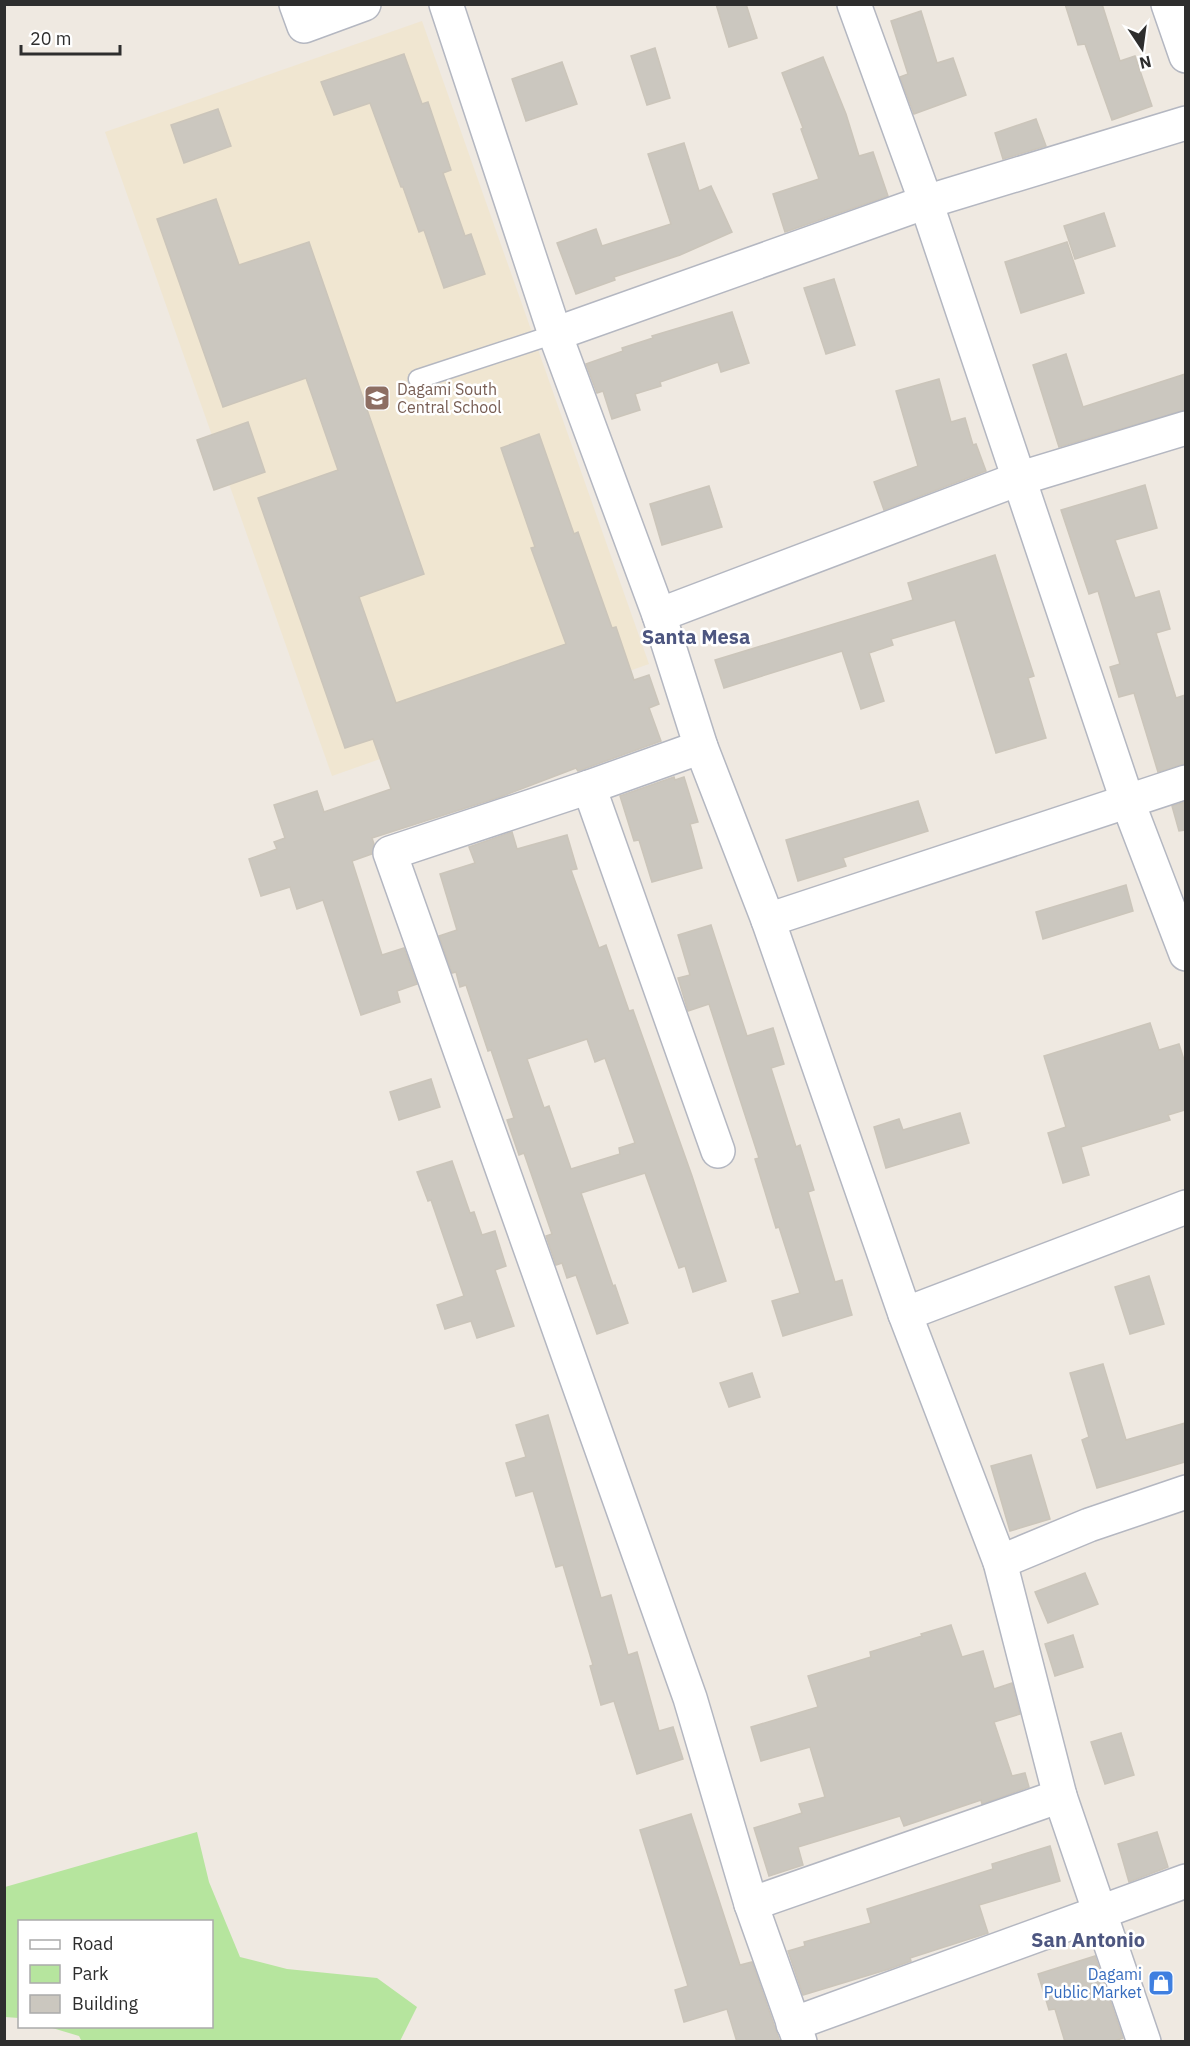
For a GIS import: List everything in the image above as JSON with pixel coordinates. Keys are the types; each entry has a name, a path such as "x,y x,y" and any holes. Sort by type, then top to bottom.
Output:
{"street":[{"path":"296,4 304,26 364,4"},
{"path":"446,4 555,334 659,615 701,747 768,920 904,1314 1000,1562 1060,1796 1144,2042"},
{"path":"854,4 926,202 1127,800 1185,954"},
{"path":"1168,4 1185,56"},
{"path":"555,334 926,202 1185,123"},
{"path":"659,615 1018,479 1185,428"},
{"path":"701,747 390,853 690,1698 751,1904 796,2033 1100,1912 1185,1881"},
{"path":"768,920 1185,782"},
{"path":"589,787 718,1151"},
{"path":"904,1314 1185,1207"},
{"path":"1000,1562 1089,1525 1185,1492"},
{"path":"751,1904 1060,1796"}],"lane":[{"path":"418,379 555,334"}],"shaded area":[{"name":"Dagami South Central School","path":"422,21 649,664 332,776 105,132"}],"green space":[{"path":"197,1832 209,1882 240,1957 287,1969 377,1978 417,2007 400,2041 82,2042 79,2036 52,2028 213,2028 213,1920 18,1920 18,2018 5,2017 5,1887"}],"building":[{"path":"716,4 746,4 757,38 729,47"},
{"path":"1065,4 1102,4 1120,61 1135,56 1152,106 1112,120 1085,44 1078,45"},
{"path":"921,11 937,63 953,58 966,95 914,114 900,77 908,74 891,21"},
{"path":"655,48 670,98 647,105 631,56"},
{"path":"404,54 422,104 428,102 451,170 443,173 465,236 471,234 485,274 444,288 424,230 419,232 370,103 334,115 321,82"},
{"path":"823,57 846,114 859,156 873,152 888,196 785,232 773,194 819,179 782,73"},
{"path":"562,62 577,104 526,121 512,79"},
{"path":"218,109 231,146 184,163 171,125"},
{"path":"1036,119 1046,146 1003,159 995,133"},
{"path":"684,143 699,191 711,186 732,232 680,255 614,277 615,280 576,294 557,243 596,229 602,246 671,224 648,154"},
{"path":"216,199 239,265 309,242 424,574 359,597 396,703 566,644 531,548 535,547 501,448 539,434 574,534 578,532 612,628 616,627 634,680 649,675 659,704 649,708 661,741 578,771 576,768 500,797 372,838 374,844 372,854 352,861 382,955 404,948 417,984 397,991 400,1002 361,1015 323,900 297,909 290,887 261,896 249,859 277,849 274,842 285,838 274,805 317,791 324,812 391,789 373,739 345,748 258,498 338,470 306,378 223,407 157,219"},
{"path":"1104,213 1115,246 1075,259 1064,226"},
{"path":"1067,242 1084,293 1021,313 1005,262"},
{"path":"834,279 855,345 826,354 804,288"},
{"path":"732,312 749,363 721,372 718,362 660,382 661,386 635,394 640,410 612,419 603,391 597,393 586,364 623,351 622,348 653,338 652,336"},
{"path":"1066,354 1083,407 1185,374 1185,410 1059,447 1033,365"},
{"path":"939,379 951,422 965,418 973,445 976,444 986,471 884,510 874,482 918,466 896,391"},
{"path":"248,422 265,472 214,490 197,440"},
{"path":"1145,485 1157,528 1115,540 1135,598 1159,591 1170,629 1156,633 1176,698 1185,695 1185,764 1158,772 1134,693 1119,697 1110,667 1120,664 1098,591 1089,594 1061,510"},
{"path":"709,486 722,527 662,545 650,504"},
{"path":"995,555 1034,676 1028,678 1046,738 996,753 955,620 891,639 893,645 869,653 884,701 861,709 842,651 724,688 715,660 913,600 908,583"},
{"path":"674,777 675,780 684,777 698,822 690,824 702,868 652,882 639,840 634,841 620,796"},
{"path":"918,801 928,831 843,858 846,866 798,881 786,840"},
{"path":"1185,802 1185,830 1179,831 1172,806"},
{"path":"512,832 517,849 567,835 577,869 571,870 599,948 606,945 629,1011 633,1010 692,1176 726,1281 693,1292 685,1266 679,1268 645,1173 581,1193 628,1323 597,1334 576,1275 567,1278 562,1263 556,1265 546,1236 552,1234 524,1153 519,1155 507,1120 514,1118 491,1050 488,1051 466,985 460,987 456,972 452,973 439,936 457,930 440,874 475,863 469,847","holes":["587,1039 595,1062 605,1058 635,1143 619,1148 620,1154 571,1169 549,1106 544,1108 527,1059"]},
{"path":"1126,885 1133,911 1043,939 1036,912"},
{"path":"711,925 747,1036 773,1028 784,1064 771,1068 796,1147 800,1145 814,1190 808,1192 835,1282 842,1280 852,1315 783,1336 772,1301 800,1293 779,1227 776,1228 755,1159 759,1158 709,1004 688,1011 678,978 690,975 678,935"},
{"path":"1150,1023 1159,1050 1179,1044 1185,1063 1185,1110 1168,1115 1170,1120 1081,1147 1089,1175 1063,1183 1048,1133 1066,1127 1044,1056"},
{"path":"431,1079 440,1107 399,1120 390,1092"},
{"path":"960,1113 969,1143 886,1168 874,1127 899,1119 903,1130"},
{"path":"452,1161 470,1213 474,1212 482,1235 495,1231 506,1266 495,1270 514,1326 477,1338 471,1321 445,1329 437,1305 464,1296 431,1200 428,1201 417,1172"},
{"path":"1149,1276 1164,1324 1130,1334 1115,1287"},
{"path":"1103,1364 1126,1440 1185,1423 1185,1462 1097,1488 1082,1440 1089,1437 1070,1373"},
{"path":"752,1373 760,1397 729,1407 720,1383"},
{"path":"548,1415 601,1598 611,1595 628,1655 637,1652 659,1731 673,1727 683,1759 637,1774 614,1701 601,1705 590,1666 593,1665 563,1565 556,1567 533,1491 516,1496 506,1463 526,1457 516,1425"},
{"path":"1031,1455 1050,1519 1010,1531 991,1466"},
{"path":"1085,1573 1098,1604 1048,1623 1035,1592"},
{"path":"951,1625 962,1657 983,1651 994,1689 1012,1683 1020,1714 994,1722 1012,1776 1025,1773 1029,1787 982,1804 981,1800 904,1826 900,1816 798,1847 803,1865 769,1876 754,1828 802,1813 799,1804 825,1797 810,1747 761,1761 751,1727 818,1707 808,1676 871,1657 870,1652"},
{"path":"1073,1635 1083,1667 1055,1676 1045,1644"},
{"path":"1121,1733 1134,1775 1105,1784 1091,1742"},
{"path":"691,1814 740,1965 752,1962 780,2042 737,2042 727,2009 684,2022 675,1990 688,1986 640,1830"},
{"path":"1157,1832 1168,1867 1129,1882 1118,1844"},
{"path":"1050,1846 1060,1881 979,1905 988,1933 910,1958 911,1961 889,1969 803,1995 788,1951 805,1946 804,1942 871,1923 867,1909 993,1869 992,1864"},
{"path":"1095,1956 1123,2038 1112,2042 1065,2042 1055,2009 1049,2010 1038,1974"}],"place":[{"name":"Dagami South Central School","path":"377,398"},
{"name":"Dagami Public Market","path":"1161,1983"}],"district":[{"name":"Santa Mesa","path":"696,636"},
{"name":"San Antonio","path":"1088,1939"}]}
